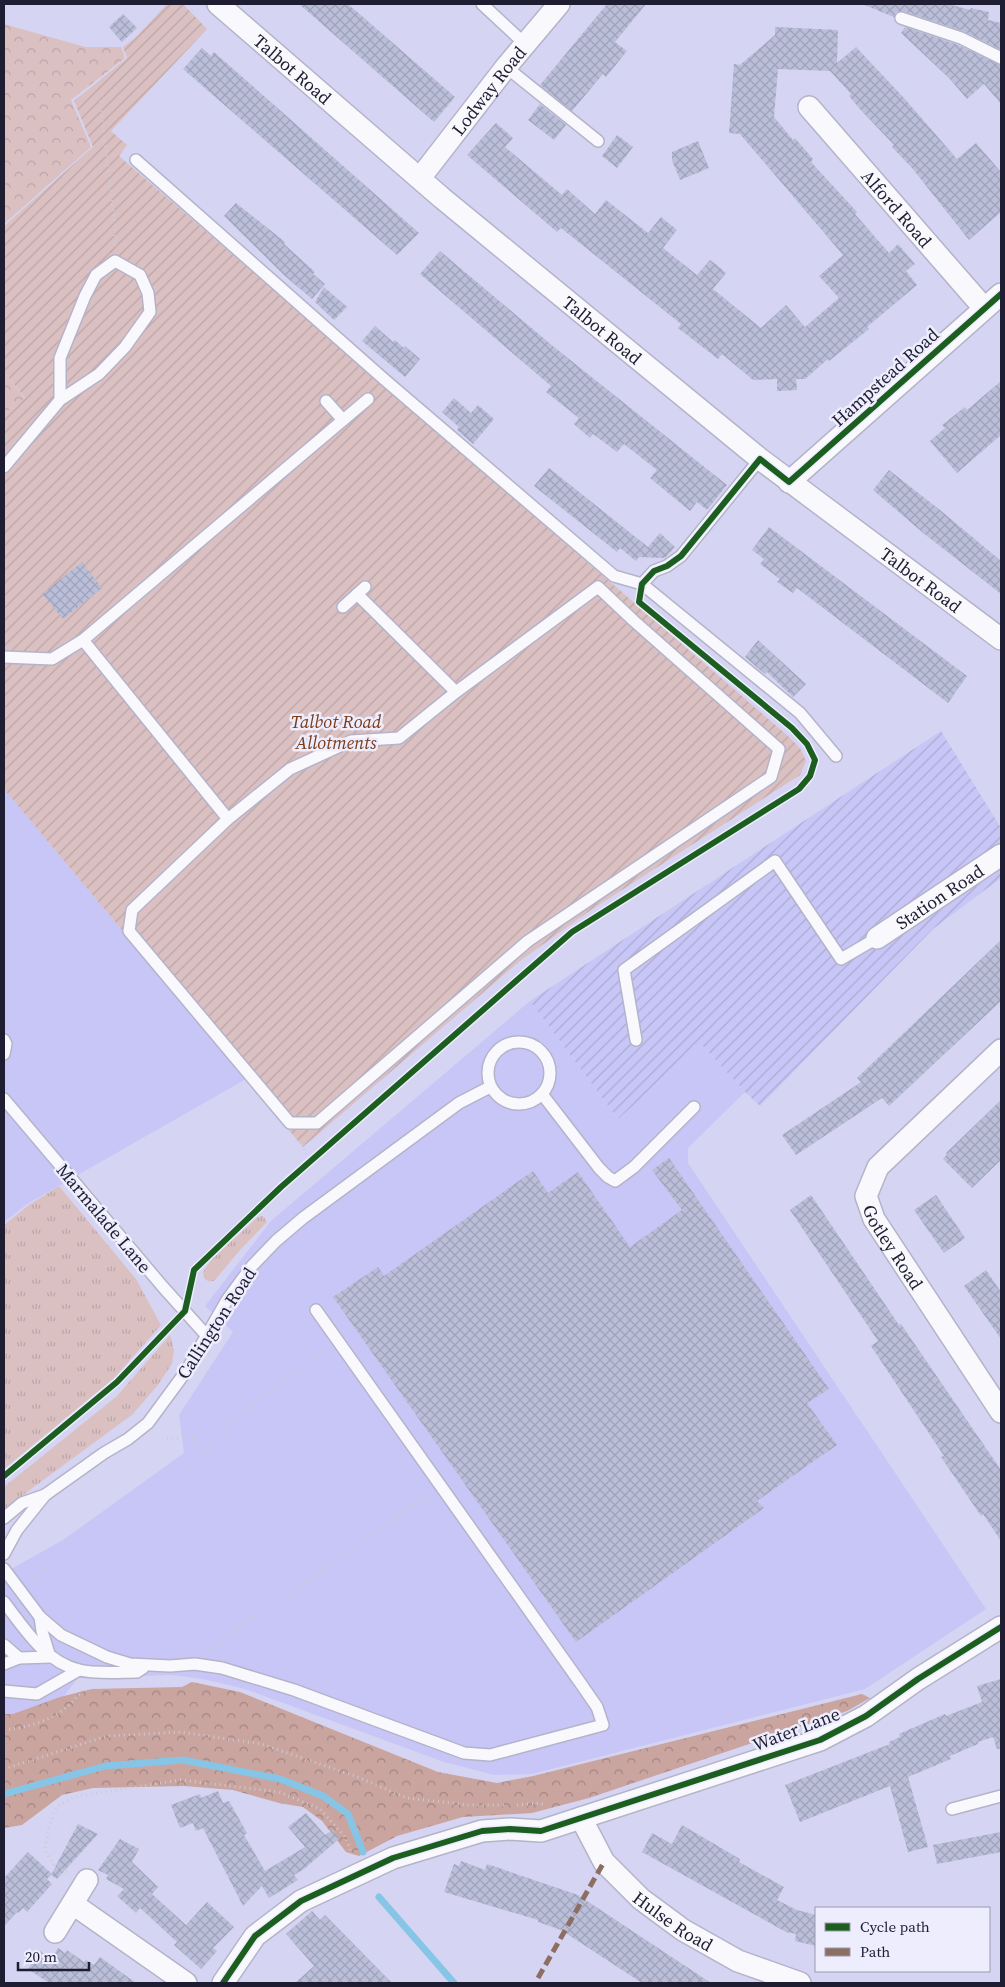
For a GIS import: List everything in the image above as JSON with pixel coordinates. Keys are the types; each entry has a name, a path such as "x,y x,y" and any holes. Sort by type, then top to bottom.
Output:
{"street":[{"name":"Talbot Road","path":"218,4 442,198 760,460 1001,639"},
{"name":"Lodway Road","path":"420,178 506,66 559,4"},
{"name":"Alford Road","path":"809,107 984,308"},
{"name":"Hampstead Road","path":"789,482 1001,294"},
{"name":"Station Road","path":"877,938 1001,855"},
{"name":"Gotley Road","path":"1001,1050 878,1167 866,1196 874,1219 1001,1412"},
{"name":"Water Lane","path":"223,1983 255,1936 301,1901 360,1873 393,1858 482,1831 510,1829 541,1832 820,1740 866,1716 918,1679 1001,1627"},
{"name":"Hulse Road","path":"581,1818 604,1862 641,1899 683,1930 738,1961 800,1983"},
{"path":"55,1932 86,1882"},
{"path":"72,1904 186,1983"}],"lane":[{"path":"482,4 529,39"},
{"path":"901,18 961,38 1001,58"},
{"path":"506,66 598,141"},
{"path":"136,160 385,380 614,576 642,584 800,713 836,756"},
{"path":"4,467 60,400 99,374 125,347 150,312 148,293 140,275 116,262 96,275 85,296 60,358 60,400"},
{"path":"4,657 52,659 83,640 368,399"},
{"path":"326,401 343,420"},
{"path":"642,584 654,571 668,566 681,556 760,460"},
{"path":"603,592 614,576"},
{"path":"598,587 779,749 771,777 528,941 317,1123 290,1123 130,931 132,910 228,819 290,769 351,741 399,738 456,692 598,587"},
{"path":"343,607 361,590 456,692"},
{"path":"83,640 228,819"},
{"path":"636,1040 624,970 775,861 841,958 877,938"},
{"path":"4,1040 6,1044 4,1054"},
{"path":"525,1042 540,1049 549,1063 548,1086 542,1094 528,1103 505,1102 490,1087 487,1069 490,1059 506,1043 525,1042"},
{"name":"Callington Road","path":"45,1495 104,1453 128,1439 148,1423 187,1370 227,1300 247,1273 276,1241 303,1218 460,1103 490,1087"},
{"path":"542,1094 599,1168 615,1181 634,1167 694,1107"},
{"name":"Marmalade Lane","path":"4,1099 163,1287 207,1336"},
{"path":"4,1569 40,1617 61,1635 107,1657 130,1664 186,1666 195,1664 222,1668 257,1678 464,1753 490,1755 603,1725 597,1707 316,1310"},
{"path":"4,1518 22,1503 45,1495"},
{"path":"4,1554 17,1530 45,1495"},
{"path":"4,1602 25,1630 50,1657 81,1676"},
{"path":"40,1617 42,1632 50,1657"},
{"path":"4,1645 18,1658"},
{"path":"4,1653 18,1658"},
{"path":"4,1661 18,1658 50,1657"},
{"path":"4,1691 37,1694 81,1676 137,1672 149,1665"},
{"path":"952,1809 1001,1796"}],"path":[{"path":"116,262 114,217 100,102 147,60 191,12"},
{"path":"303,1147 310,1162"},
{"path":"302,1168 317,1155"},
{"path":"167,1438 194,1438 203,1452 227,1433 234,1418 339,1340"},
{"path":"186,1666 440,1486"},
{"path":"27,1581 47,1568"},
{"path":"4,1730 30,1727 62,1712 82,1690 81,1676"},
{"path":"4,1769 107,1736 181,1732 261,1744 355,1776 407,1798 468,1804 540,1803 581,1818"},
{"path":"86,1882 76,1875 56,1868 45,1850 48,1829 56,1808 72,1797 180,1780 279,1792 320,1810 346,1838 360,1873"}],"shaded area":[{"path":"941,731 1001,828 1001,878 933,929 760,1106 702,1045 618,1119 530,1001"},
{"path":"4,789 246,1079 27,1204 4,1222"},
{"path":"530,1001 618,1119 702,1045 745,1092 688,1148 688,1163 986,1609 865,1689 532,1774 494,1775 444,1762 245,1689 203,1679 172,1675 78,1678 60,1701 4,1719 4,1573 63,1540 184,1453 179,1415 233,1332 205,1306 271,1221"}],"green space":[{"name":"Talbot Road Allotments","path":"167,4 183,4 207,29 111,131 127,145 119,156 789,737 800,748 806,761 800,775 591,910 520,961 303,1147 4,789 4,414 25,398 4,372 4,226 93,147 74,101 127,58 123,47 136,37"},
{"path":"4,24 85,47 121,47 125,58 71,100 91,147 4,224"},
{"path":"4,372 25,399 4,414"},
{"path":"59,1186 136,1279 161,1325 114,1378 4,1469 4,1225 29,1205"},
{"path":"263,1216 267,1222 214,1281 208,1281 204,1278 203,1272 211,1260 258,1217"},
{"path":"170,1335 174,1350 172,1364 157,1386 133,1414 4,1509 4,1487 117,1396"},
{"path":"192,1682 240,1692 438,1772 497,1783 533,1776 862,1694 870,1698 847,1711 589,1798 532,1813 463,1817 397,1836 359,1856 346,1852 322,1821 303,1807 279,1803 233,1790 184,1786 93,1788 62,1795 22,1825 4,1828 4,1714 13,1714 60,1697 92,1689 182,1687"}],"building":[{"path":"299,4 348,4 455,97 434,122"},
{"path":"607,4 646,4 615,42 627,51 606,77 603,74 572,111 540,85"},
{"path":"862,4 949,4 970,10 971,8 989,12 988,20 1001,23 1001,50 963,31 903,11 896,12 894,17"},
{"path":"123,14 137,28 122,42 109,27"},
{"path":"775,27 838,30 837,63 856,47 957,159 976,143 1001,172 1001,212 969,240 912,168 892,147 894,145 859,108 849,96 851,94 830,71 778,69 774,117 793,140 795,138 813,159 811,162 857,212 855,214 889,253 898,244 915,264 906,271 917,285 867,327 869,329 829,361 828,359 805,379 796,379 797,390 777,391 777,379 753,380 722,354 718,359 678,328 681,324 561,228 557,232 467,155 496,123 513,138 505,147 562,195 567,189 595,214 606,200 648,233 661,217 677,230 663,248 697,275 710,260 718,266 726,273 713,289 761,328 786,305 805,327 839,298 819,276 843,255 740,134 729,133 734,64 740,65 775,35"},
{"path":"905,27 958,45 1001,65 1001,104 984,84 967,99 949,78 901,33"},
{"path":"202,48 211,56 214,52 419,233 397,255 183,69"},
{"path":"540,104 566,125 554,140 528,120"},
{"path":"617,135 633,147 617,168 602,156"},
{"path":"698,141 709,168 680,180 672,160 672,152"},
{"path":"236,203 285,242 284,244 315,272 313,274 325,284 312,299 285,276 224,216"},
{"path":"440,251 554,347 727,485 707,510 697,502 690,511 650,478 657,470 624,444 617,452 593,434 590,438 574,424 579,418 546,392 551,386 420,274"},
{"path":"324,287 347,307 334,320 315,302"},
{"path":"375,326 393,342 395,340 404,348 405,346 420,359 405,377 362,341"},
{"path":"1001,381 1001,435 957,473 930,441 945,428 942,425 965,407 967,410"},
{"path":"454,398 471,413 478,405 494,419 473,444 457,430 459,427 442,412"},
{"path":"549,468 648,547 660,533 675,547 665,558 639,557 636,561 620,548 617,552 534,486"},
{"path":"889,470 1001,561 1001,594 922,532 873,490"},
{"path":"769,527 967,676 948,703 797,588 793,593 777,582 780,579 760,564 764,559 752,550"},
{"path":"82,562 102,588 63,619 42,594"},
{"path":"758,640 806,684 793,697 767,672 765,674 745,657"},
{"path":"1001,940 1001,1001 889,1106 882,1098 796,1155 782,1135 861,1082 857,1078"},
{"path":"1001,1100 1001,1160 972,1188 943,1159 946,1153"},
{"path":"669,1158 829,1389 807,1403 837,1445 757,1501 764,1508 576,1642 333,1297 378,1267 384,1276 533,1171 548,1193 578,1172 630,1247 682,1210 652,1170"},
{"path":"811,1195 1001,1470 1001,1541 983,1514 981,1516 941,1457 944,1456 871,1346 878,1341 790,1210"},
{"path":"936,1195 965,1238 944,1253 914,1210"},
{"path":"986,1270 1001,1292 1001,1339 964,1286"},
{"path":"1001,1679 1001,1749 997,1749 993,1737 950,1756 951,1759 908,1777 928,1847 908,1852 890,1786 800,1822 785,1785 890,1744 889,1742 900,1737 899,1734 945,1714 946,1716 982,1702 977,1686"},
{"path":"218,1791 223,1803 229,1801 247,1833 244,1835 265,1871 305,1847 288,1827 306,1813 325,1835 333,1830 339,1839 304,1869 294,1875 298,1880 269,1898 262,1886 243,1906 203,1828 196,1831 193,1823 180,1828 171,1805 200,1794 201,1798"},
{"path":"78,1824 98,1834 57,1879 51,1875"},
{"path":"682,1825 740,1859 739,1862 784,1887 777,1900 797,1910 815,1915 815,1946 795,1941 796,1934 786,1932 642,1852 652,1833 672,1844"},
{"path":"1001,1832 1001,1852 937,1864 933,1845"},
{"path":"120,1839 139,1849 132,1862 158,1887 152,1894 186,1925 207,1902 234,1927 213,1948 217,1951 201,1969 174,1945 177,1942 140,1908 136,1913 117,1896 124,1889 106,1879 108,1875 98,1870"},
{"path":"28,1852 52,1874 47,1879 52,1884 27,1912 23,1908 4,1926 4,1878"},
{"path":"461,1861 485,1870 487,1864 578,1895 711,1983 642,1983 561,1930 538,1922 538,1920 444,1892 454,1864 459,1866"},
{"path":"312,1911 320,1920 325,1915 392,1983 295,1983 314,1966 286,1934"},
{"path":"58,1948 65,1953 67,1950 84,1962 86,1960 94,1965 100,1957 136,1983 49,1983 28,1969 40,1951 51,1959"}],"waterway":[{"path":"4,1794 105,1766 183,1760 280,1779 323,1796 348,1814 363,1852"},
{"path":"379,1897 454,1983"}],"marked path":[{"path":"538,1978 604,1862"}],"cycle path":[{"path":"4,1476 117,1382 185,1311 194,1270 281,1187 572,932 799,789 810,776 815,760 807,744 792,728 639,602 642,584 654,571 667,566 681,556 760,459 789,482 1001,294"},
{"path":"223,1983 255,1936 301,1901 393,1858 482,1831 510,1829 541,1831 820,1740 866,1716 918,1679 1001,1627"}]}
